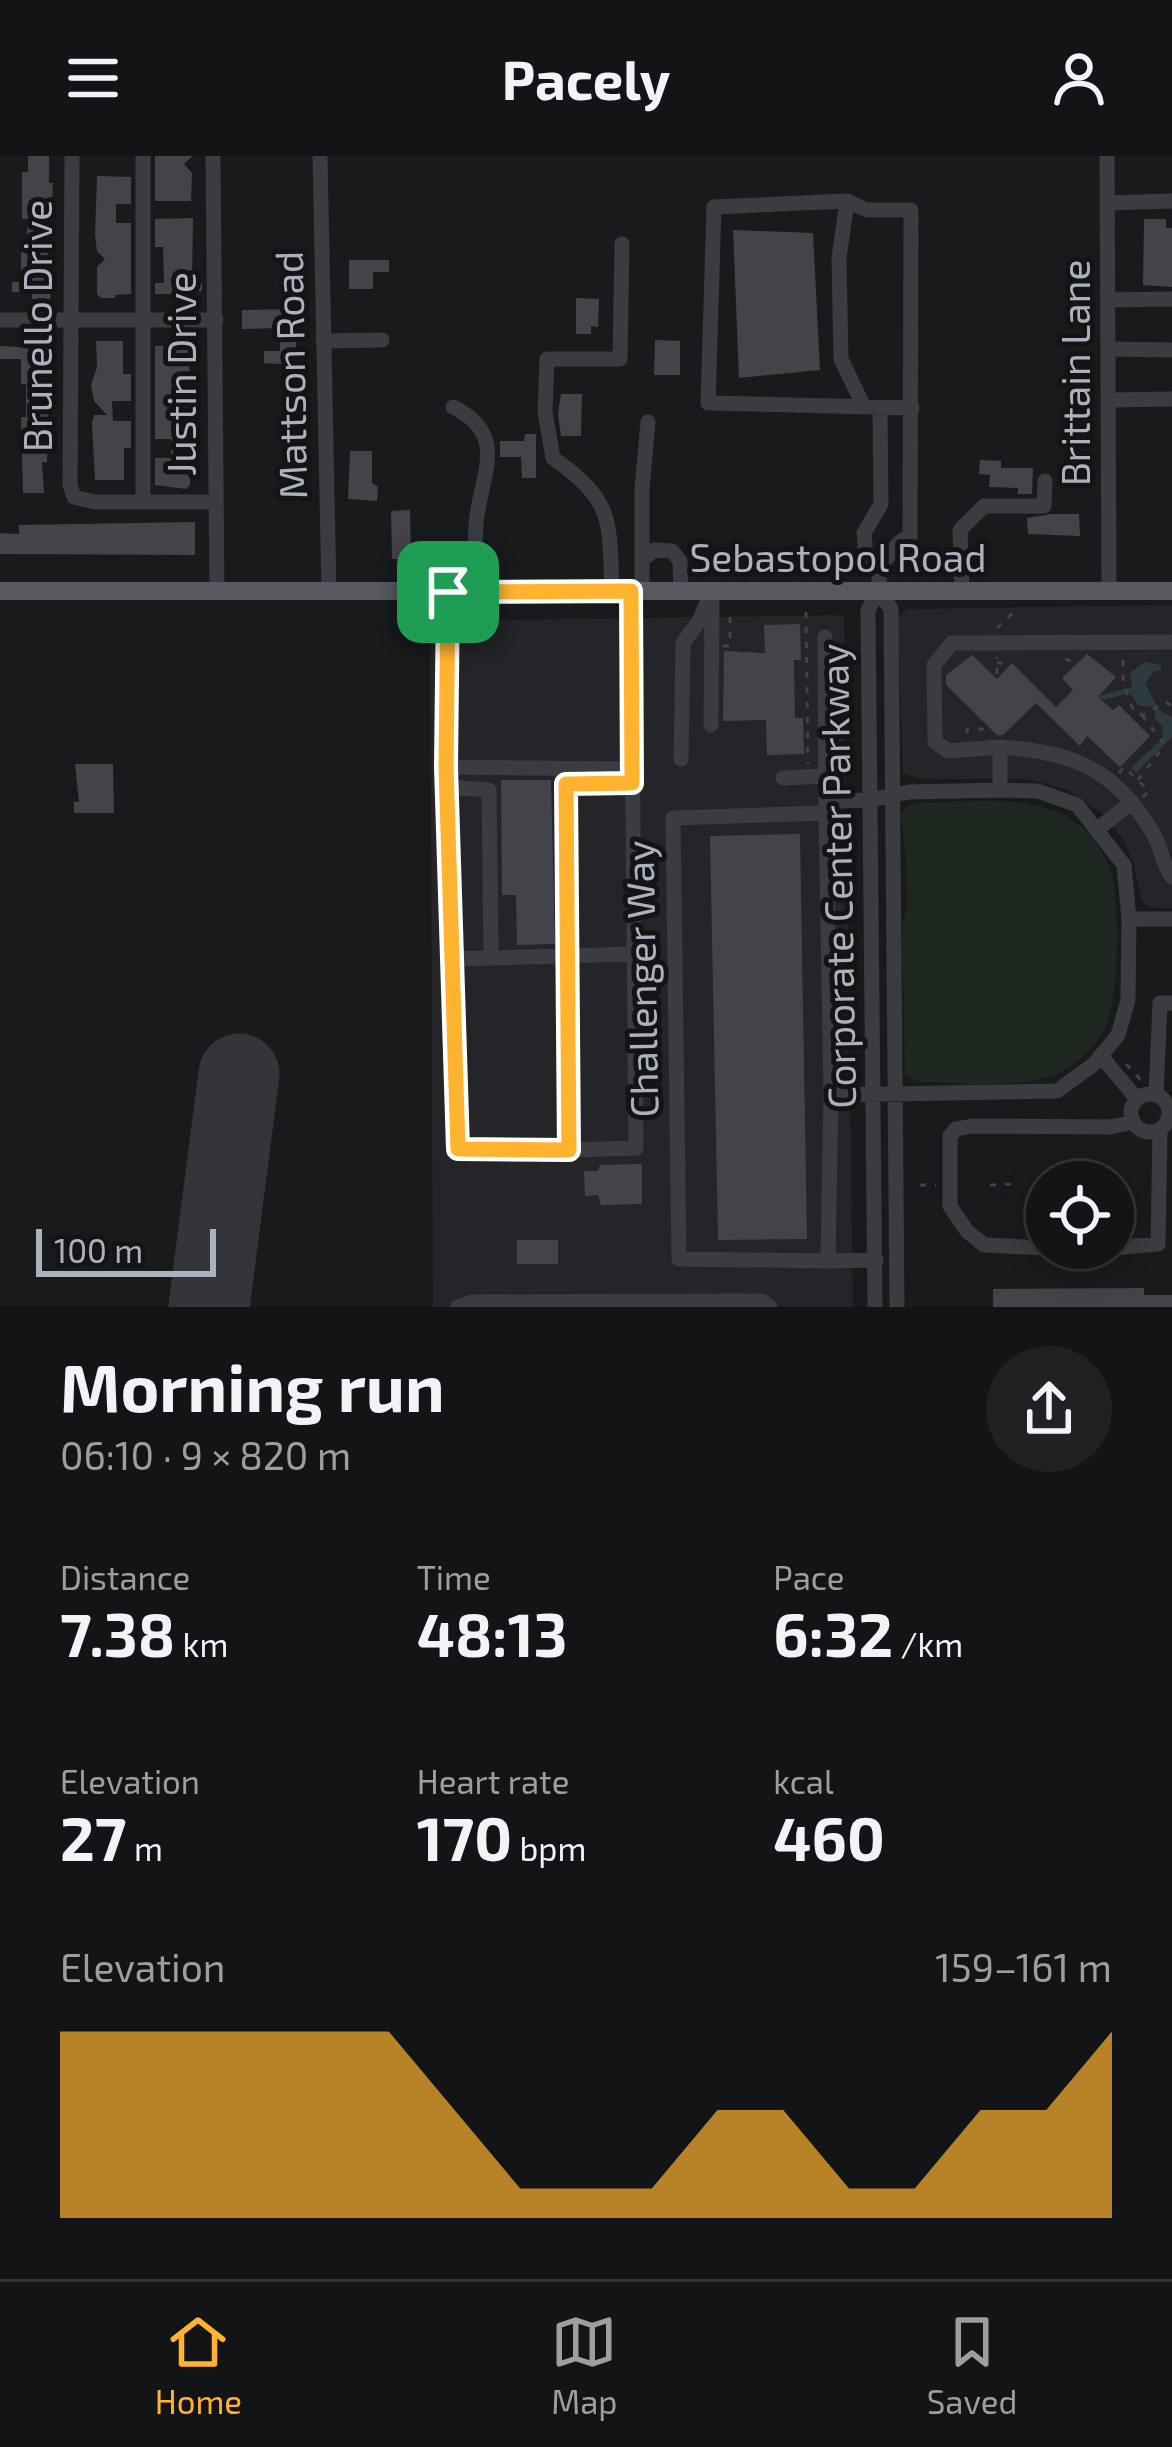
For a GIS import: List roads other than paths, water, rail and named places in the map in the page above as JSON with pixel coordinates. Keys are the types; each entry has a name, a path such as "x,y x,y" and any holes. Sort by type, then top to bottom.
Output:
{"main road":[{"name":"Sebastopol Road","path":"0,591 1172,591"}],"street":[{"name":"Brunello Drive","path":"72,156 70,485 74,497 95,502 215,502"},
{"path":"142,156 143,502"},
{"name":"Justin Drive","path":"213,156 217,592"},
{"name":"Mattson Road","path":"320,156 329,592"},
{"name":"Brittain Lane","path":"1107,156 1109,590"},
{"path":"847,201 838,258 841,358 872,408 881,504 865,533 866,556 879,565"},
{"path":"879,565 891,557 900,540 910,536 912,408 911,210 867,210 847,201 714,207 708,403 912,408"},
{"path":"1107,203 1172,201"},
{"path":"448,592 446,767 458,1149 636,1148 628,591 609,518 588,483 553,458 545,412 547,359 620,359 622,244"},
{"path":"1108,300 1172,299"},
{"path":"0,320 216,320"},
{"path":"322,341 382,340"},
{"path":"1108,350 1172,350"},
{"path":"1110,400 1172,399"},
{"path":"453,407 470,415 485,440 488,474 476,521 478,592"},
{"path":"628,591 642,560 648,422"},
{"path":"962,591 960,530 984,506 1044,506 1045,482"},
{"path":"642,560 654,550 672,551 680,562 681,591"},
{"path":"879,565 879,591"},
{"path":"711,724 712,591"},
{"path":"681,759 683,643 700,621 712,591"},
{"name":"Corporate Center Parkway","path":"875,1307 868,610 879,591 890,609 897,1307"},
{"path":"825,637 823,772 831,1095 828,1261 876,1260"},
{"path":"1172,642 952,643 934,665 935,742 948,751 1000,747 1054,752 1109,779 1132,802 1158,842 1172,877"},
{"path":"1000,747 1000,790"},
{"path":"446,767 632,776"},
{"path":"783,778 823,772"},
{"path":"569,1150 566,784 632,776"},
{"path":"447,788 489,790 491,958"},
{"path":"826,807 909,792 1038,791 1077,806 1099,829 1124,865 1130,919 1127,1000 1118,1035 1101,1056 1057,1090 831,1095"},
{"path":"1099,829 1132,802"},
{"name":"Challenger Way","path":"826,807 673,818 679,1259 828,1261"},
{"path":"1130,919 1172,919"},
{"path":"452,959 634,954"},
{"path":"1026,1246 984,1245 967,1231 950,1206 950,1136 956,1129 972,1126 1109,1127 1133,1122 1148,1132 1160,1130 1168,1121 1169,1108 1153,1086 1158,1018 1160,1003 1172,1003"},
{"path":"1101,1056 1137,1099"},
{"path":"1133,1122 1131,1110 1137,1099 1153,1086"},
{"path":"1134,1246 1158,1244 1160,1130"},
{"path":"458,1307 472,1302 762,1301 770,1307"}]}
